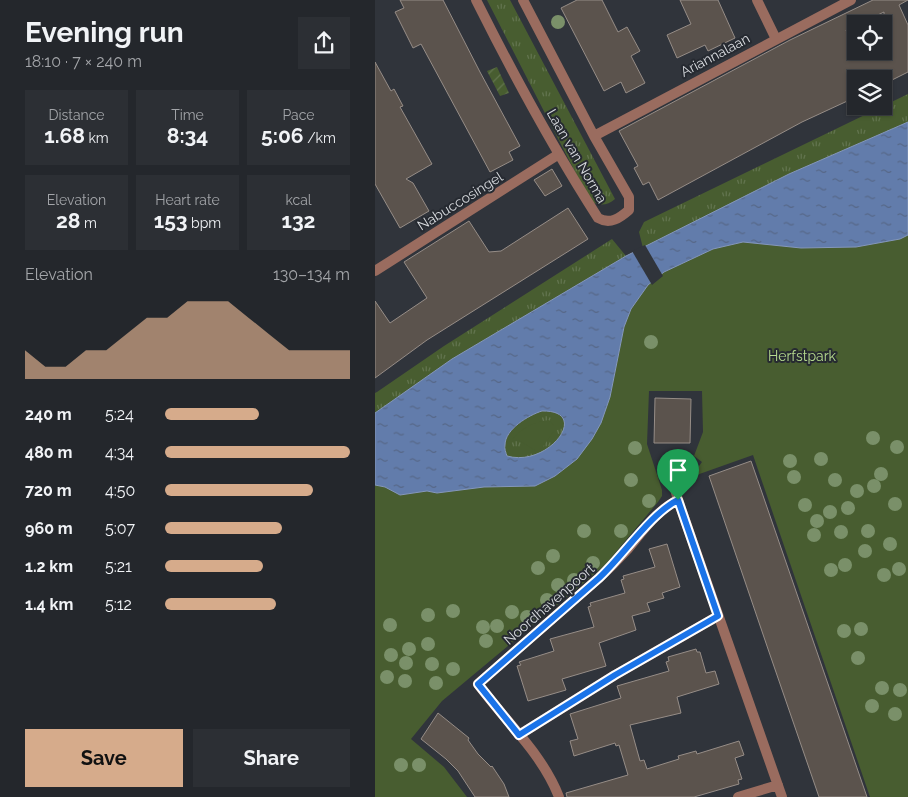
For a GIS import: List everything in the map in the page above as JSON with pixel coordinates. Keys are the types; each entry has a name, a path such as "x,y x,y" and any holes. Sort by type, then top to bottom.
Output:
{"street":[{"name":"Laan van Norma","path":"476,0 559,154 597,218 603,221 617,220 629,210 629,198 594,136 523,0"},
{"path":"757,0 776,38"},
{"name":"Ariannalaan","path":"594,136 851,0"},
{"name":"Nabuccosingel","path":"378,269 559,154"},
{"path":"375,256 378,269"},
{"path":"672,478 782,797"},
{"name":"Noordhavenpoort","path":"519,735 478,684 614,565 657,515 668,505 678,500"},
{"path":"559,797 544,768 519,735 615,675 718,616"},
{"path":"738,797 777,785"}],"green space":[{"path":"487,0 510,0 615,199 609,203 597,204 590,201"},
{"path":"497,67 509,93 500,96 487,71"},
{"path":"908,94 908,122 789,174 643,248 639,232 644,222 865,115 892,115 892,102"},
{"name":"Herfstpark","path":"908,235 908,797 870,797 753,455 691,477 702,462 694,456 703,432 702,391 649,391 647,444 662,490 662,496 658,502 605,565 442,701 411,739 444,767 467,797 375,797 375,485 385,487 400,495 427,491 437,493 484,487 535,486 555,476 577,459 610,397 624,327 631,309 648,285 664,272 713,249 743,242 801,248 856,247 900,239"},
{"path":"612,239 626,256 452,359 375,413 375,393 444,346"},
{"path":"542,411 557,413 564,419 564,428 559,438 550,447 537,454 523,458 507,457 505,446 509,434 519,424"},
{"path":"549,420 554,426 554,431 542,448 536,451 520,441 512,440 528,426"}],"water":[{"path":"908,122 908,235 900,239 856,247 801,248 743,242 713,249 664,272 648,285 631,309 624,327 610,397 601,423 577,459 555,476 535,486 484,487 437,493 427,491 400,495 385,487 375,485 375,413 452,359 626,256 789,174","holes":["542,411 557,413 564,419 564,428 559,438 550,447 537,454 523,457 507,456 505,448 506,439 513,428"]}],"pier":[{"path":"645,245 663,276 652,285 632,251"}],"building":[{"path":"400,0 443,0 520,146 509,152 513,160 490,172 421,44 413,48 395,12 404,8"},
{"path":"577,0 602,0 618,32 627,27 640,51 631,56 645,83 626,93 621,82 604,91 561,8"},
{"path":"680,0 718,0 735,38 708,51 705,45 677,58 667,35 691,24"},
{"path":"873,0 908,0 899,5 908,25 908,72 892,80 892,70 847,70 847,101 802,122 658,200 649,182 643,185 634,168 638,166 619,131 790,40"},
{"path":"375,62 391,91 394,89 403,106 400,107 432,164 406,179 413,183 429,211 400,228 375,184"},
{"path":"552,169 562,186 545,196 534,180"},
{"path":"568,208 588,239 427,340 375,378 375,301 390,323 427,298 404,262 469,221 489,252 501,251"},
{"path":"655,398 691,399 690,443 654,443"},
{"path":"751,461 867,797 819,797 709,476"},
{"path":"667,544 680,587 662,593 664,598 647,603 650,611 632,616 636,630 599,643 606,666 562,679 566,690 528,701 517,666 521,665 519,662 554,651 550,639 594,627 588,607 591,606 590,603 625,593 621,580 624,579 623,576 655,567 649,549"},
{"path":"696,649 697,652 700,652 706,673 715,671 719,684 677,697 681,713 630,725 640,761 644,760 647,769 679,759 678,756 696,751 697,754 739,741 744,755 735,758 742,779 738,780 739,784 694,797 567,797 566,793 628,775 619,745 616,746 615,743 574,756 570,741 578,739 570,714 621,698 617,686 669,671 666,662 669,661 668,657"},
{"path":"438,713 469,738 468,740 478,754 492,766 504,784 509,797 475,797 458,771 421,739"}],"route":[{"path":"678,500 718,616 615,675 519,735 478,684 614,565 657,515 668,505 678,500"}]}
